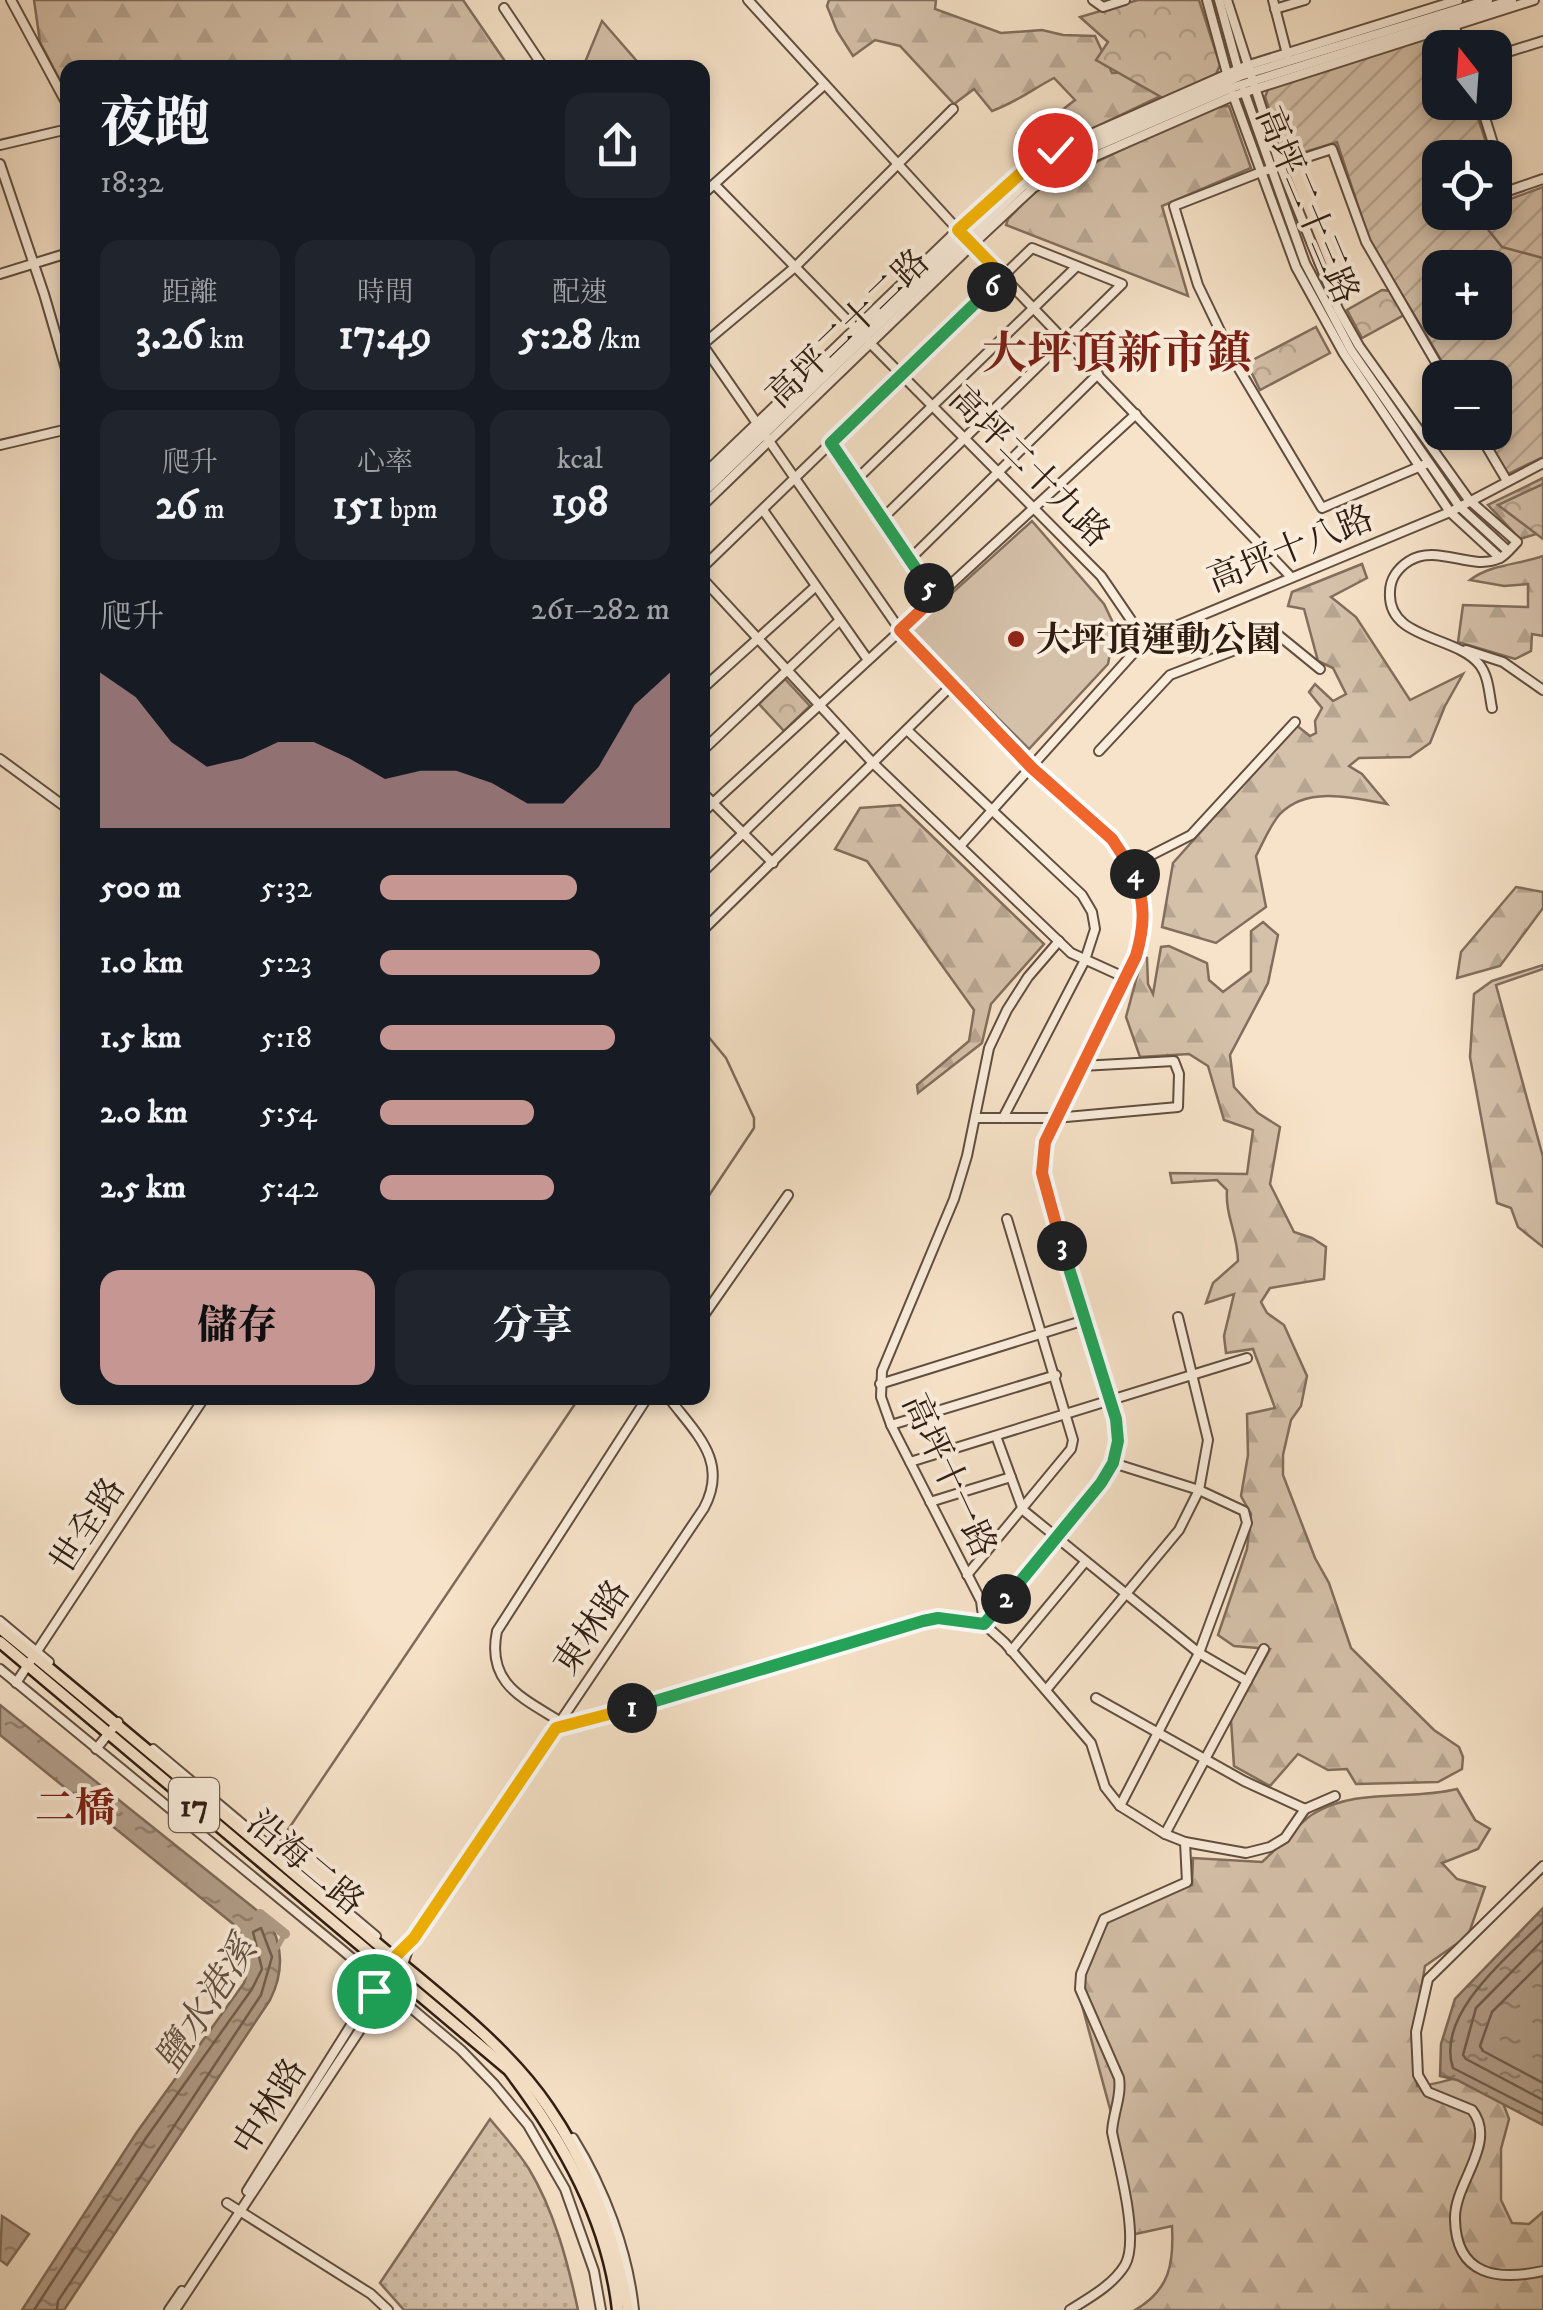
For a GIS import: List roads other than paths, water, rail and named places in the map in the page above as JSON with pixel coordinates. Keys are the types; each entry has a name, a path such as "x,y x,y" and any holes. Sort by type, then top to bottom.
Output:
{"main road":[{"name":"沿海二路","path":"0,1625 246,1841 514,2064 548,2106 596,2195 631,2310"},
{"name":"沿海二路","path":"0,1642 32,1657"},
{"name":"沿海二路","path":"397,1963 508,2070 539,2110 568,2156 598,2225 618,2310"}],"street":[{"path":"11,0 60,91"},
{"path":"748,0 897,164 1291,577"},
{"path":"1093,0 1103,6 1124,0"},
{"name":"高坪二十三路","path":"1207,0 1230,84 1296,267 1344,354 1423,465 1459,506 1508,551 1517,542 1468,500 1345,321 1275,167"},
{"name":"高坪二十三路","path":"1218,0 1305,264 1330,314 1450,512 1500,558"},
{"name":"高坪二十三路","path":"1228,0 1245,79"},
{"path":"1291,65 1274,4 1305,0"},
{"name":"高坪二十二路","path":"1450,12 1458,0"},
{"name":"高坪二十二路","path":"863,336 1021,181 1053,160 1230,84 1488,0"},
{"name":"高坪二十二路","path":"1450,12 1512,0"},
{"name":"高坪二十二路","path":"1450,12 1534,0"},
{"path":"504,8 539,60"},
{"path":"1512,51 1543,42"},
{"name":"高坪二十二路","path":"710,486 966,237 1033,188 1230,84 1291,65"},
{"path":"710,188 824,85"},
{"path":"710,338 796,267 952,109"},
{"path":"1486,120 1508,191 1543,179"},
{"path":"0,145 60,131"},
{"path":"1423,465 1322,508 1236,364 1198,285 1174,206 1332,149 1366,242 1435,360"},
{"path":"0,164 60,350"},
{"name":"高坪二十九路","path":"714,184 1101,576 1131,620"},
{"path":"710,560 1032,248 1122,284 882,519"},
{"path":"0,274 60,256"},
{"path":"856,480 1076,266"},
{"path":"643,1405 497,1632 496,1666 504,1681 559,1725 923,1621 938,1618 984,1624 1101,1483 1113,1463 1118,1441 1111,1400 1042,1173 1043,1150 1055,1118 1126,978 1143,933 1145,904 1132,865 1112,839 1032,768 900,630 710,354"},
{"path":"910,559 1098,374"},
{"path":"710,805 1136,414"},
{"path":"0,445 60,431"},
{"name":"高坪二十二路","path":"710,470 764,431"},
{"name":"高坪二十二路","path":"710,479 764,431"},
{"name":"高坪二十二路","path":"710,496 764,431"},
{"path":"831,443 936,596"},
{"path":"1489,450 1507,481"},
{"name":"高坪十八路","path":"960,846 1147,638 1450,512 1543,463"},
{"path":"763,510 868,660"},
{"path":"1508,551 1485,562 1417,556 1401,566 1390,583 1389,603 1397,618 1410,629 1504,662 1543,690"},
{"path":"710,682 815,586"},
{"path":"710,587 873,764 1071,953 1126,978"},
{"path":"710,743 839,621"},
{"path":"1098,751 1170,675 1222,654 1278,634 1320,669"},
{"path":"1452,645 1478,662 1486,674 1492,708"},
{"path":"710,923 950,686"},
{"path":"1132,865 1191,836 1295,722"},
{"path":"907,730 1082,895 1092,912 1095,929 1085,960 1004,1118"},
{"path":"710,865 845,734"},
{"path":"0,758 60,803"},
{"path":"710,799 773,863"},
{"name":"高坪十一路","path":"1059,941 1028,977 990,1048 954,1199 882,1371 880,1384 891,1425 981,1602 984,1624 1091,1743 1105,1787 1120,1806 1164,1834 1185,1842 1246,1853 1258,1852 1285,1838 1305,1809"},
{"path":"975,1118 1055,1118 1178,1107 1179,1074 1174,1061 1081,1066"},
{"path":"710,1307 788,1195"},
{"path":"967,1575 1023,1510 1071,1448 1073,1440 1007,1219"},
{"path":"1046,1690 1180,1530 1199,1490 1208,1440 1178,1317"},
{"path":"880,1384 1085,1320"},
{"path":"910,1462 1247,1358"},
{"path":"891,1425 1056,1376"},
{"name":"世全路","path":"16,1682 199,1405"},
{"name":"東林路","path":"409,1946 704,1508 714,1486 712,1463 705,1446 674,1405"},
{"path":"996,1436 1023,1510 1200,1653 1247,1681"},
{"path":"1113,1463 1199,1490 1244,1511 1248,1523 1200,1653 1120,1806"},
{"path":"930,1502 1011,1477"},
{"path":"1012,1651 1086,1562"},
{"path":"1164,1834 1264,1649"},
{"name":"沿海二路","path":"32,1657 62,1672 114,1727"},
{"name":"沿海二路","path":"0,1669 461,2050 528,2125 565,2189 581,2228 601,2310"},
{"path":"1096,1698 1244,1781 1305,1809 1335,1796"},
{"path":"96,1749 114,1727"},
{"path":"113,1763 132,1740"},
{"name":"沿海二路","path":"132,1740 397,1963"},
{"path":"1070,2310 1101,2290 1126,2264 1130,2237 1112,2132 1120,2078 1080,1988 1081,1974 1096,1933 1110,1914 1146,1903 1187,1882 1185,1842"},
{"path":"1543,1866 1428,1979 1415,2054 1418,2075 1428,2092 1472,2110 1482,2128 1479,2148 1454,2216 1466,2258 1475,2268 1492,2274 1543,2271"},
{"name":"中林路","path":"238,2210 380,1982 409,1946"},
{"name":"中林路","path":"172,2310 388,1990 397,1963"},
{"path":"227,2203 371,2294 388,2310"}],"water":[{"path":"0,1705 269,1920 279,1950 280,1970 270,2000 64,2310 22,2310 137,2132 244,1983 248,1958 242,1936 232,1923 0,1735"},
{"path":"1543,1908 1543,2125 1457,2080 1440,2076 1441,2044 1455,1999"},
{"path":"2,2216 29,2234 7,2265 0,2260"}],"waterway":[{"path":"1488,230 1502,247 1543,258"},
{"path":"710,1039 726,1058 754,1118 754,1128 710,1194"},
{"path":"277,1846 574,1405"},
{"name":"鹽水港溪","path":"260,1914 285,1934"},
{"name":"鹽水港溪","path":"277,1948 285,1934"}],"place":[{"name":"大坪頂運動公園","path":"1016,639"}],"district":[{"name":"大坪頂新市鎮","path":"1117,352"},
{"name":"二橋","path":"75,1807"}]}
